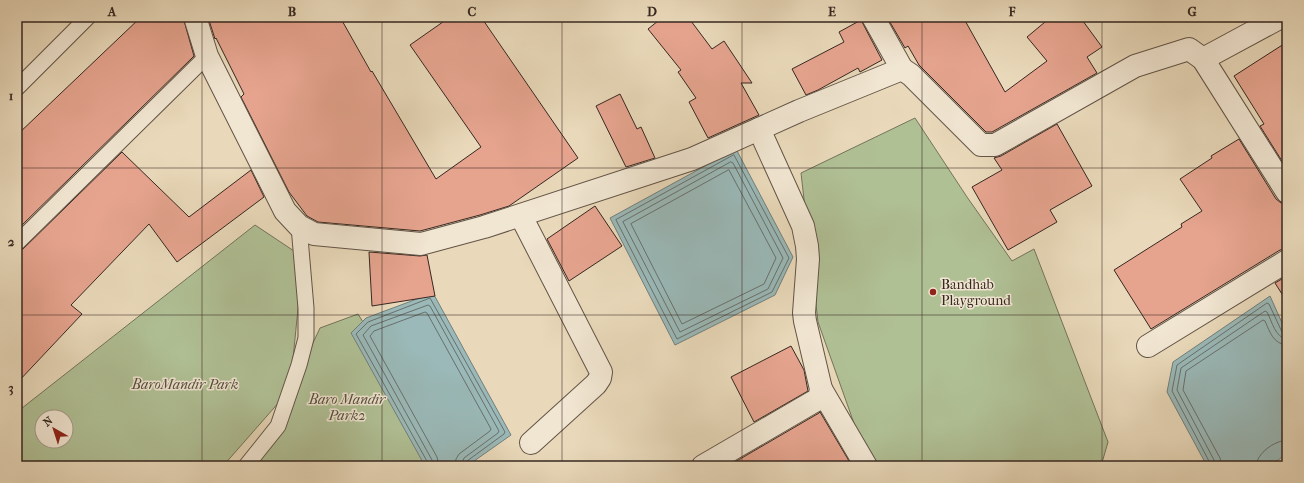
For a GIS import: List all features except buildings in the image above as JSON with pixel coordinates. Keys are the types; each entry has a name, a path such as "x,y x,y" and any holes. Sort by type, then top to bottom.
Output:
{"street":[{"path":"196,17 207,56 285,211 299,226 314,234 421,244 484,228 692,159 902,69"},
{"path":"873,17 902,69 911,75 981,145 988,146 995,145 1135,66 1189,49 1203,59 1287,192"},
{"path":"1203,59 1281,17"},
{"path":"760,129 803,226 808,259 804,313 821,389 866,466"},
{"path":"521,216 601,372 600,378 596,384 531,443"},
{"path":"1148,346 1287,261"},
{"path":"703,466 818,399 821,389"}],"lane":[{"path":"17,88 88,17"},
{"path":"17,243 207,56"},
{"path":"246,466 278,426 295,380 306,338 306,308 299,226"}],"green space":[{"name":"Bandhab Playground","path":"915,118 967,197 1012,261 1034,249 1108,442 1101,466 881,466 861,443 818,322 801,173"},
{"name":"BaroMandir Park","path":"255,225 303,257 293,359 288,392 223,466 17,466 17,412"},
{"name":"Baro Mandir Park2","path":"358,314 453,466 255,466 320,328"}],"water":[{"path":"736,149 793,257 775,295 675,345 610,218"},
{"path":"433,293 511,435 467,466 425,466 351,333 366,318"},
{"path":"1270,296 1287,334 1287,454 1269,466 1207,466 1167,392 1173,362"}],"place":[{"name":"Bandhab Playground","path":"933,292"}]}
